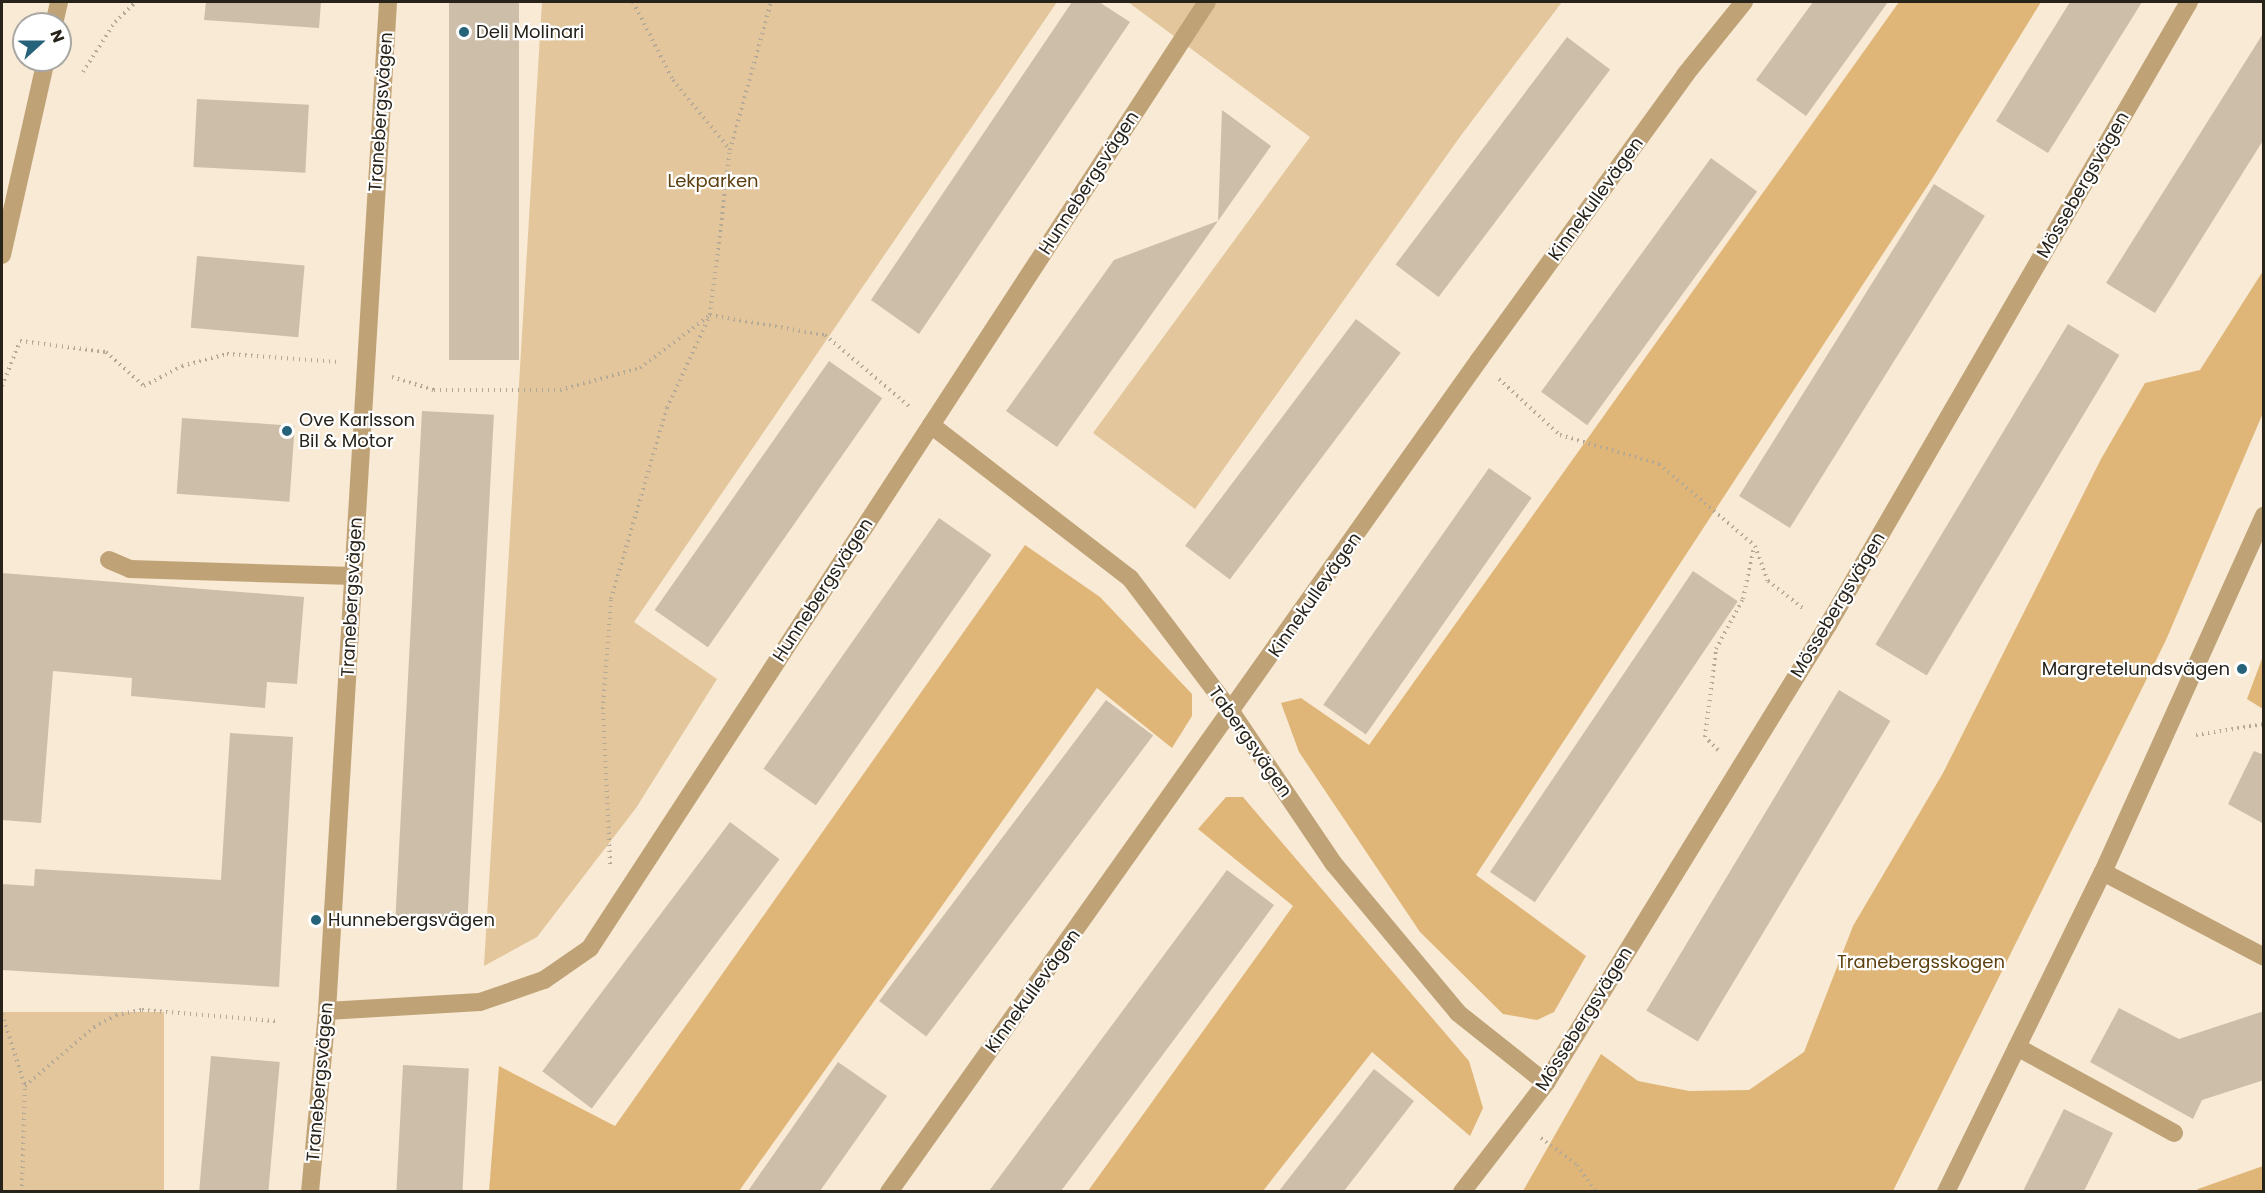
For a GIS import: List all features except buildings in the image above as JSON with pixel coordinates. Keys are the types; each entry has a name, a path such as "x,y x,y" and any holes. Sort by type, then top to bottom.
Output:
{"street":[{"name":"Tranebergsvägen","path":"310,1191 327,1011 363,369 388,2"},
{"name":"Hunnebergsvägen","path":"327,1011 480,1002 544,980 590,948 1207,2"},
{"name":"Kinnekullevägen","path":"889,1191 1232,712 1479,360 1685,75 1744,2"},
{"name":"Mössebergsvägen","path":"1462,1191 1546,1083 1828,625 2189,2"},
{"path":"2,255 43,72"},
{"name":"Tabergsvägen","path":"931,425 1130,578 1232,712 1334,864 1458,1013 1546,1083"},
{"path":"1946,1191 2103,872 2264,516"},
{"path":"109,560 130,569 353,576"},
{"path":"2103,872 2264,957"},
{"path":"2017,1047 2174,1133"}],"path":[{"path":"83,72 116,22 136,2"},
{"path":"633,2 673,80 730,150"},
{"path":"614,911 603,708 611,599 667,408 710,315 730,150 771,2"},
{"path":"2,386 3,377 20,341 106,352 124,364 144,386 182,366 227,354 327,359 435,390 560,390 640,368 710,315 825,335 931,425"},
{"path":"1479,360 1560,435 1659,464 1755,546 1768,581 1802,608"},
{"path":"1740,766 1705,737 1716,649 1743,599 1755,546"},
{"path":"2162,741 2264,724"},
{"path":"25,1086 94,1027 116,1015 142,1010 277,1021"},
{"path":"2,1014 25,1086 22,1191"},
{"path":"1546,1141 1577,1164 1596,1191"}],"green space":[{"name":"Lekparken","path":"542,2 1057,2 634,622 717,679 636,808 537,937 484,966"},
{"path":"1128,2 1562,2 1462,134 1195,509 1093,433 1310,137"},
{"path":"1899,2 2041,2 1932,179 1476,875 1586,956 1554,1012 1537,1020 1503,1014 1420,932 1299,752 1281,703 1301,698 1369,745"},
{"name":"Tranebergsskogen","path":"2263,271 2263,413 2166,640 1893,1191 1523,1191 1601,1054 1638,1081 1689,1091 1749,1090 1804,1052 1853,926 1943,773 2101,459 2145,383 2200,370"},
{"path":"1025,545 1100,597 1192,694 1192,716 1172,748 1097,688 739,1191 489,1191 499,1066 615,1126"},
{"path":"2263,656 2263,709 2247,699"},
{"path":"1226,797 1243,797 1469,1061 1483,1108 1470,1136 1372,1052 1263,1191 1088,1191 1293,906 1198,829"},
{"path":"2,1012 164,1012 164,1191 2,1191"},
{"path":"2263,1166 2263,1191 2196,1191 2198,1189"}],"place":[{"name":"Deli Molinari","path":"464,32"},
{"name":"Ove Karlsson Bil & Motor","path":"287,431"},
{"name":"Margretelundsvägen","path":"2242,669"},
{"name":"Hunnebergsvägen","path":"316,920"}]}
